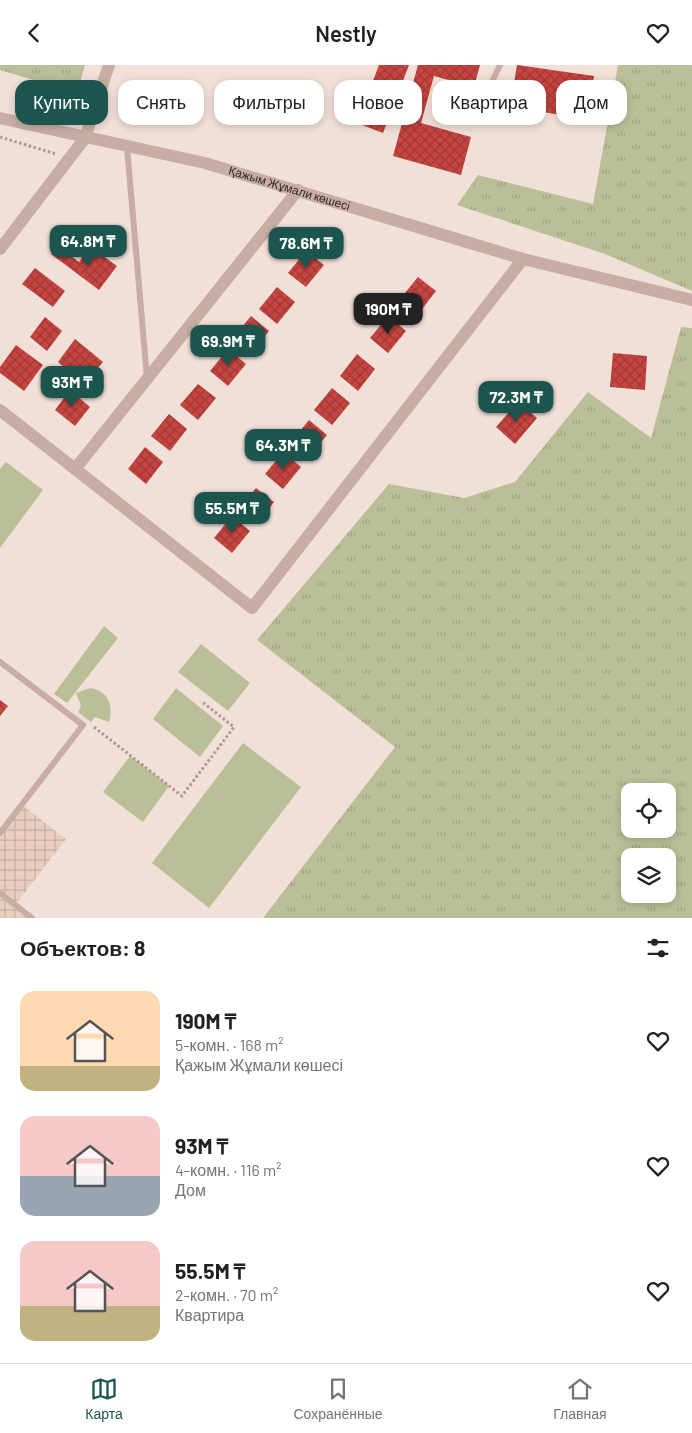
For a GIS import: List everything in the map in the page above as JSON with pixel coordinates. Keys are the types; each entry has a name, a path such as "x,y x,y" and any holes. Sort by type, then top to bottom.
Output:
{"street":[{"path":"0,249 85,138 109,65"},
{"name":"Қажым Жұмали көшесі","path":"0,118 205,163 523,259 692,300"},
{"path":"75,469 298,190"},
{"path":"0,410 252,608 523,259"}],"lane":[{"path":"493,80 500,65"},
{"path":"128,147 147,379"},
{"path":"0,662 83,725 0,833"},
{"path":"0,893 32,918"}],"path":[{"path":"0,137 57,154"},
{"path":"83,725 94,727 182,795 234,727 201,701"}],"green space":[{"path":"0,65 85,65 81,80 33,80 0,70"},
{"path":"618,65 692,65 692,291 605,254 457,205 478,175 593,204 607,125 627,125 627,80 615,80"},
{"path":"681,327 692,328 692,918 263,918 395,747 257,640 389,484 464,498 515,482 588,392 651,438"},
{"path":"6,462 43,490 0,548 0,469"},
{"path":"104,626 118,638 67,703 54,694"},
{"path":"201,644 250,683 228,711 178,672"},
{"path":"90,688 101,692 108,700 111,710 109,722 95,717 91,722 78,712 81,706 76,693"},
{"path":"176,688 223,726 200,757 153,719"},
{"path":"243,743 301,787 209,908 152,863"},
{"path":"130,756 169,786 143,822 103,792"}],"shaded area":[{"path":"22,805 66,839 15,905 32,918 0,918 0,833"}],"building":[{"path":"379,65 409,65 403,80 373,80"},
{"path":"418,65 480,65 476,80 449,80 434,76 422,119 422,80 414,80"},
{"path":"517,65 594,76 593,80 556,80 556,114 546,112 546,80 514,80"},
{"path":"422,123 471,137 461,175 393,156 402,125 422,125"},
{"path":"362,125 386,125 383,133"},
{"path":"57,246 79,262 85,254 90,258 95,250 117,266 99,290 51,254"},
{"path":"306,251 324,265 306,287 288,273"},
{"path":"35,268 65,291 53,307 22,284"},
{"path":"418,277 436,291 419,313 400,299"},
{"path":"277,287 295,302 277,324 259,309"},
{"path":"251,316 269,331 251,353 233,338"},
{"path":"388,316 406,331 388,353 370,338"},
{"path":"45,317 62,331 47,351 30,337"},
{"path":"75,339 103,362 84,384 58,362"},
{"path":"16,345 43,365 24,391 0,373 0,367"},
{"path":"228,349 246,364 228,386 210,371"},
{"path":"613,353 647,356 645,390 610,387"},
{"path":"357,354 375,369 358,391 340,376"},
{"path":"198,384 216,398 198,420 180,405"},
{"path":"332,388 350,403 332,425 314,410"},
{"path":"70,390 90,407 75,426 55,410"},
{"path":"518,402 537,418 515,444 496,427"},
{"path":"169,414 187,429 170,451 151,436"},
{"path":"309,420 327,435 309,457 291,442"},
{"path":"145,447 163,462 146,484 128,469"},
{"path":"283,452 301,467 283,489 265,474"},
{"path":"256,488 274,502 256,524 238,510"},
{"path":"232,516 250,531 232,553 214,538"},
{"path":"0,700 8,706 0,716"}]}
